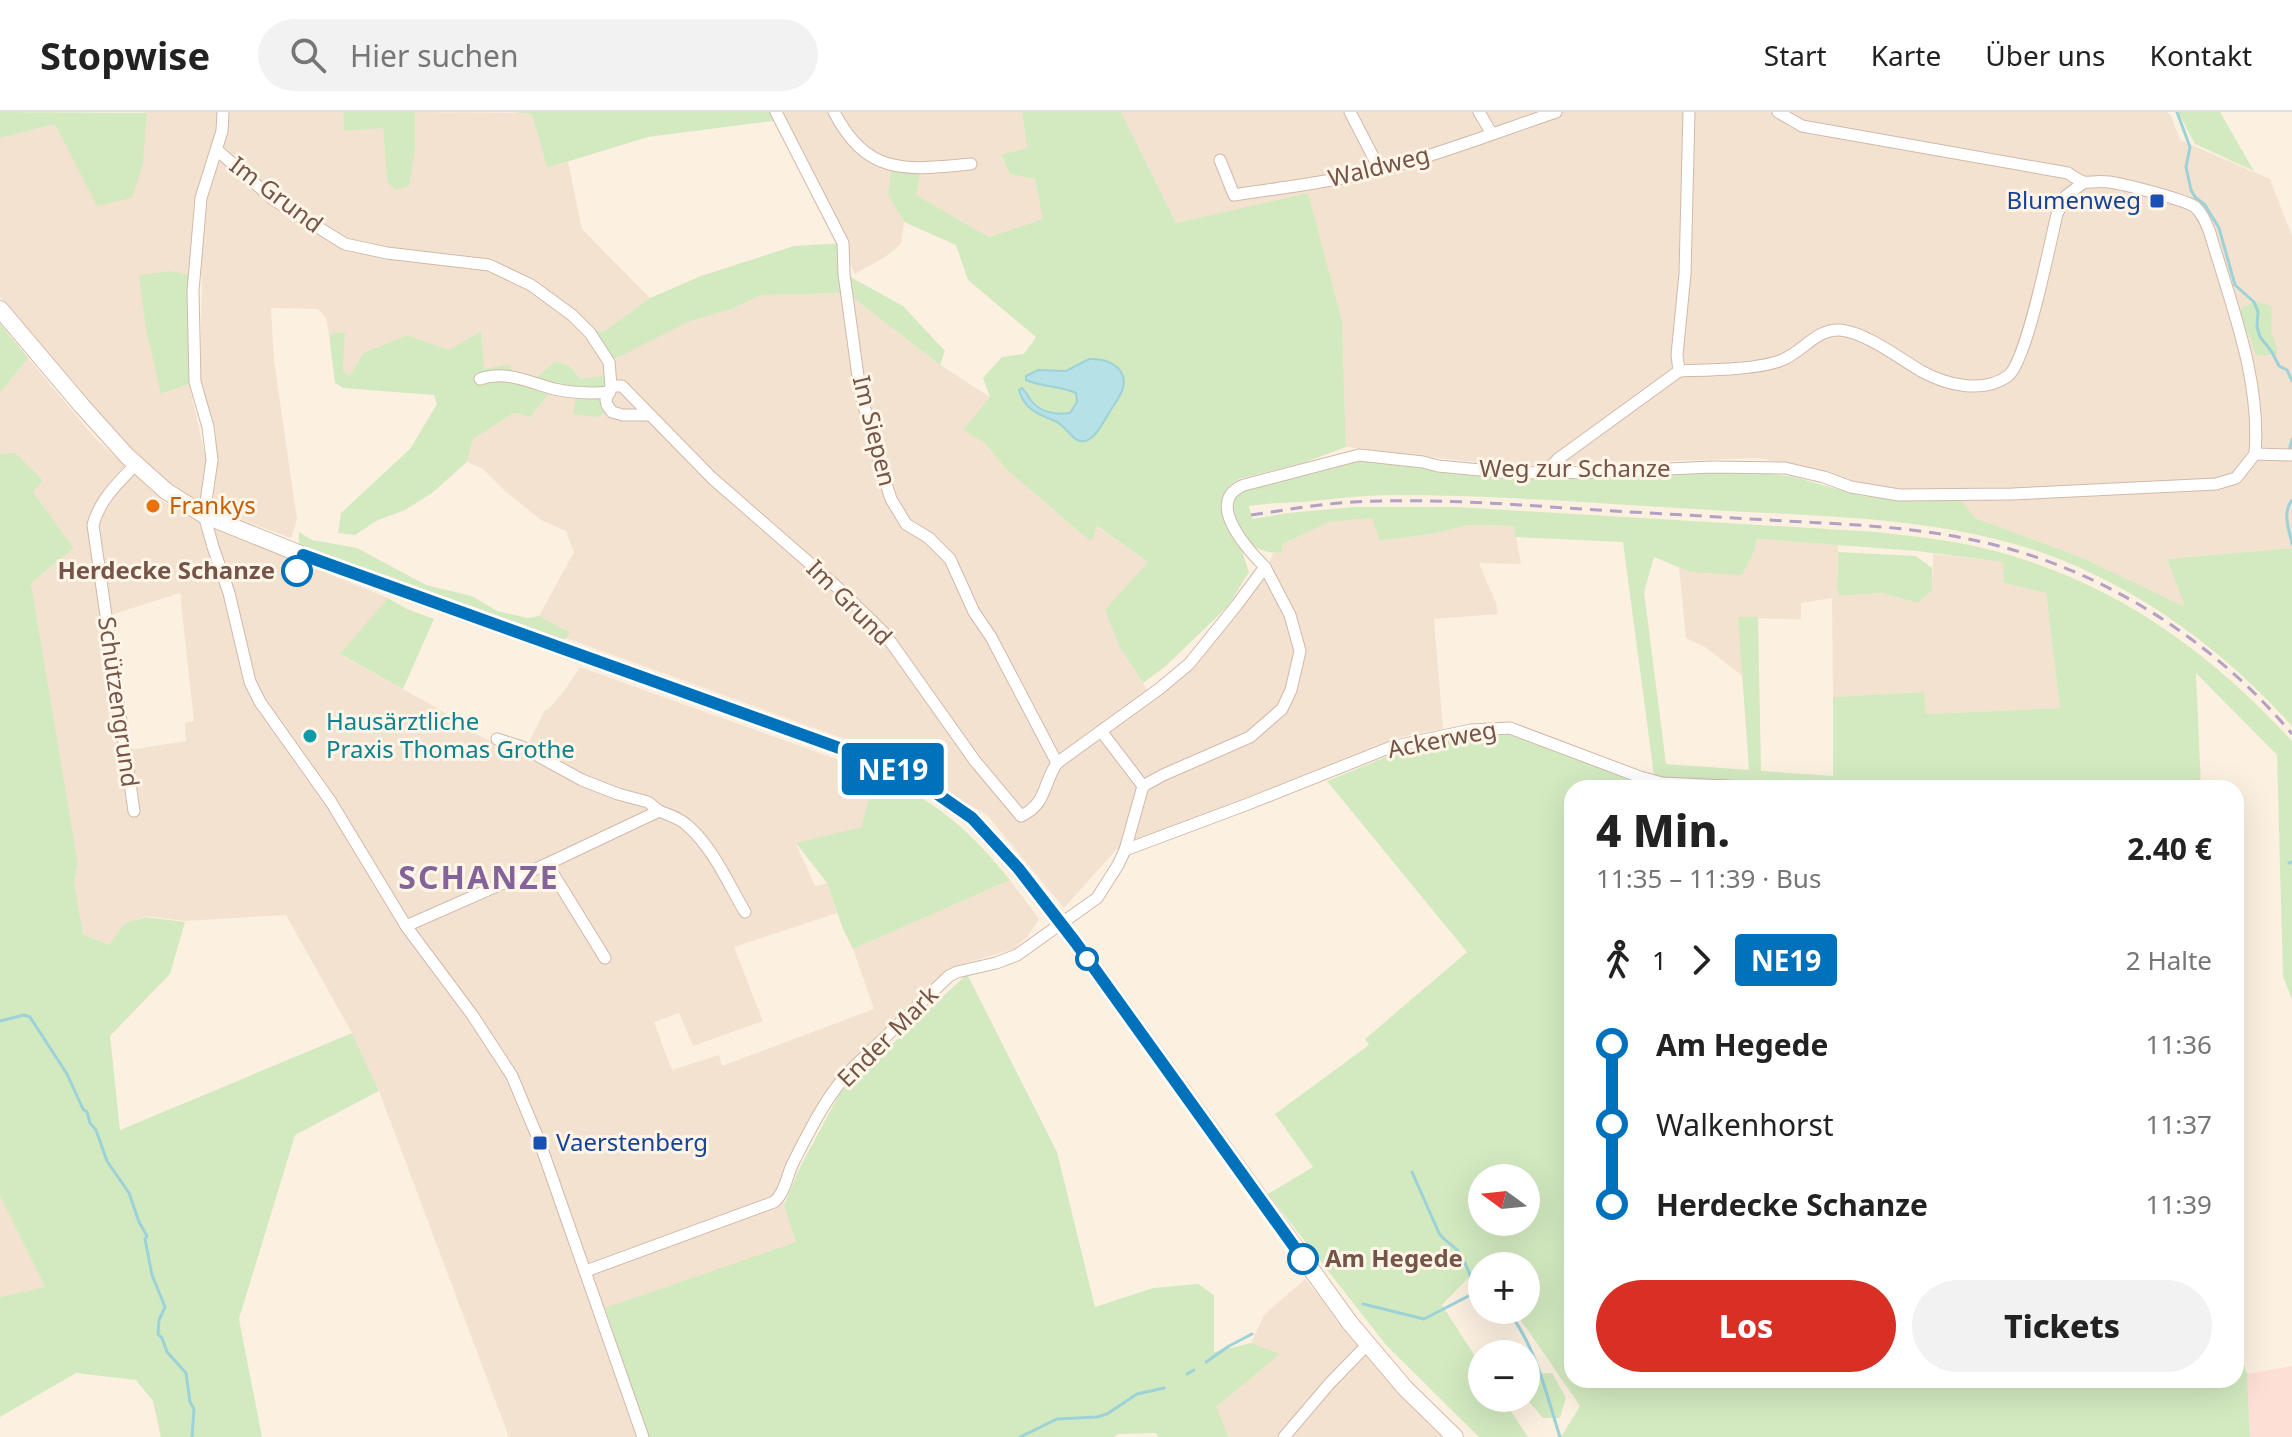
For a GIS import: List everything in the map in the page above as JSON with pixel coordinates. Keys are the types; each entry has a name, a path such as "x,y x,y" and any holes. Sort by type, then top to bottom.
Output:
{"main road":[{"path":"0,309 136,464 166,491 204,515 303,555 878,762 926,786 972,818 1018,868 1060,923 1367,1345 1455,1437"}],"street":[{"path":"223,112 222,131 201,198 193,291 195,382 208,427 212,460 204,515 229,593 250,682 260,702 331,802 406,926 473,1016 512,1076 540,1143 643,1437"},
{"name":"Im Siepen","path":"776,112 843,243 844,274 860,391 891,499 906,524 929,538 950,559 974,612 991,637 1057,763"},
{"path":"834,112 855,143 892,166 921,169 971,164"},
{"path":"1350,112 1379,168"},
{"path":"1479,112 1492,134"},
{"name":"Waldweg","path":"1220,160 1234,195 1332,180 1379,168 1439,152 1556,112"},
{"path":"1679,371 1677,355 1685,274 1689,112"},
{"path":"1778,112 1802,126 2068,173 2083,183"},
{"name":"Im Grund","path":"217,150 274,200 345,244 387,253 489,265 531,285 572,315 590,333 609,362 611,389 606,400 612,412 650,415"},
{"path":"1547,471 1558,459 1679,371 1768,364 1784,359 1829,330 1858,334 1927,374 1948,382 1973,387 1992,384 2010,374 2023,353 2057,214 2066,196 2083,183 2110,182 2196,207 2204,218 2253,385 2257,430 2255,454 2292,455"},
{"path":"480,379 491,375 517,377 555,389 587,394 611,389"},
{"name":"Im Grund","path":"611,389 622,386 712,478 829,580 885,634 975,761 1021,816 1033,811 1041,800 1057,763"},
{"name":"Weg zur Schanze","path":"1265,567 1240,539 1230,516 1228,505 1231,494 1237,487 1359,455 1522,474 1712,467 1785,468 1880,493 1899,495 2012,494 2216,484 2236,478 2255,454"},
{"name":"Schützengrund","path":"134,811 93,525 104,497 136,464"},
{"path":"1057,763 1189,664 1265,567 1290,615 1300,651 1291,690 1282,709 1250,737 1143,786 1101,731"},
{"name":"Ackerweg","path":"1125,850 1391,747 1471,730 1510,728 1651,780"},
{"path":"497,739 522,747 582,780 648,802 659,811 687,824 717,863 745,912"},
{"name":"Ender Mark","path":"586,1271 779,1198 792,1165 843,1077 949,976 1017,955 1097,898 1125,850 1143,786"},
{"path":"406,926 659,811"},
{"path":"547,864 605,958"},
{"path":"1288,1436 1330,1383 1367,1345"}],"shaded area":[{"path":"148,112 343,112 344,131 383,127 387,182 415,151 415,112 532,113 547,168 568,162 582,229 650,298 603,332 585,326 610,364 627,351 688,322 732,309 761,295 847,293 940,365 990,397 985,443 1005,468 1083,535 1092,540 1096,526 1148,562 1119,646 1154,701 1201,657 1263,581 1273,553 1282,552 1283,544 1329,522 1372,518 1381,541 1469,525 1514,526 1521,564 1479,563 1498,614 1434,619 1443,729 1395,738 1116,850 1064,908 987,815 872,749 552,633 539,616 574,552 566,531 541,520 483,469 467,462 473,439 514,413 530,417 548,395 576,397 581,379 569,366 555,361 529,384 483,369 481,331 449,350 407,335 363,353 350,376 343,370 344,333 329,334 326,318 318,309 271,308 274,361 297,519 291,538 213,509 216,434 200,380 202,276 194,276 162,394 189,384 207,464 201,501 189,499 164,482 115,432 0,297 0,138 55,124"},
{"path":"780,112 1022,112 1027,148 1001,156 1010,174 1035,179 1044,219 989,237 916,195 888,194 904,222 901,244 855,274"},
{"path":"1121,112 2167,112 2180,140 2270,179 2292,236 2292,548 2167,559 2186,608 2083,558 1975,518 1852,485 1825,472 1758,458 1507,466 1346,447 1342,320 1308,194 1176,223"},
{"path":"28,358 95,438 165,503 171,503 200,521 388,598 341,655 446,713 448,720 496,744 521,751 528,744 545,710 564,691 580,667 876,773 861,827 796,844 815,886 827,883 837,913 734,947 763,1021 693,1046 679,1013 654,1022 672,1070 719,1055 722,1066 874,1009 853,949 1010,880 1039,919 1028,936 1014,949 955,966 945,972 841,1072 780,1190 796,1242 596,1312 638,1437 509,1437 379,1091 352,1033 286,915 185,921 146,916 125,923 109,945 83,934 74,881 78,864 31,583 74,548 33,492 43,479 0,454 0,393","holes":["180,593 194,721 185,723 186,741 130,750 111,615"]},
{"path":"1757,539 1838,545 1839,596 1882,593 1918,603 1932,590 1933,554 2004,562 2004,583 2046,593 2060,708 1925,714 1923,692 1833,697 1832,598 1801,603 1801,619 1739,618 1744,677 1705,647 1686,638 1679,567 1690,572 1755,549"},
{"path":"0,1196 45,1287 0,1297"},
{"path":"1305,1279 1401,1396 1442,1437 1229,1437 1216,1407 1279,1355 1251,1343 1264,1315"},
{"path":"2292,1366 2292,1437 2250,1437 2247,1374"}],"green space":[{"path":"0,112 147,113 143,164 132,198 97,206 55,124 0,138"},
{"path":"343,112 415,112 415,151 409,186 396,190 387,182 383,128 344,131"},
{"path":"513,112 776,112 780,120 648,137 547,168 532,114"},
{"path":"1022,112 1121,112 1176,223 1308,193 1342,320 1346,447 1303,463 1239,479 1229,486 1224,510 1229,531 1242,551 1249,572 1228,606 1167,665 1143,683 1119,646 1105,610 1148,562 1097,526 1092,541 1083,535 1005,468 985,443 963,430 990,397 983,378 1002,357 1024,354 1036,337 968,280 956,245 904,222 888,194 892,166 921,169 916,195 989,237 1043,219 1035,179 1010,174 1001,155 1027,148","holes":["1078,364 1119,396 1093,435 1042,417 1019,390 1026,390 1044,410 1070,413 1077,402 1076,393 1038,385 1038,370 1066,371"]},
{"path":"2178,112 2220,112 2254,171 2195,144"},
{"path":"843,243 845,274 903,306 945,351 940,365 847,293 761,295 732,309 688,322 609,362 583,326 603,332 650,298 701,276 794,246"},
{"path":"170,271 194,276 195,382 161,394 146,329 139,275"},
{"path":"2255,301 2272,306 2271,333 2277,354 2256,355 2242,322 2241,308"},
{"path":"0,324 28,358 0,393"},
{"path":"481,331 484,369 509,364 515,381 529,384 555,361 569,366 581,379 612,375 610,409 598,417 573,414 576,397 548,395 530,417 514,413 473,439 467,462 432,493 355,535 338,533 341,513 410,449 437,404 434,395 343,388 335,383 329,334 345,332 343,370 350,376 363,353 407,335 449,350"},
{"path":"15,453 43,480 33,492 74,548 31,583 78,864 74,881 83,934 109,945 125,923 145,917 185,922 170,974 110,1036 120,1130 352,1033 379,1091 295,1135 239,1319 262,1437 161,1437 153,1401 136,1380 76,1373 0,1417 0,1297 45,1287 0,1196 0,454"},
{"path":"1361,460 1517,480 1702,472 1762,473 1794,477 1862,496 1905,500 1960,499 1975,518 2083,558 2185,607 2167,559 2292,548 2292,726 2242,675 2158,610 2064,561 1975,534 1882,520 1468,496 1370,496 1249,506 1252,519 1354,507 1456,507 1877,532 1962,544 2021,558 2108,595 2186,644 2258,706 2292,741 2292,1000 2283,976 2277,755 2196,673 2201,780 1655,780 1623,542 1515,537 1514,526 1469,525 1380,541 1372,518 1329,522 1283,544 1282,552 1275,553 1251,544 1236,521 1234,502 1239,490","holes":["1757,539 1917,551 2003,562 2004,583 2046,593 2060,708 1926,714 1924,692 1833,697 1833,776 1761,771 1758,617 1738,617 1749,770 1666,764 1644,592 1654,557 1690,572 1742,575"]},
{"path":"299,532 312,540 357,548 426,585 472,596 497,611 528,618 539,616 570,633 559,647 299,546"},
{"path":"1838,552 1916,556 1932,568 1932,590 1918,603 1882,593 1839,596"},
{"path":"388,598 434,619 403,689 340,654"},
{"path":"1469,733 1517,735 1646,780 1564,780 1564,1383 1540,1348 1540,1340 1535,1340 1524,1324 1540,1324 1540,1252 1468,1252 1468,1278 1442,1305 1468,1345 1468,1412 1511,1412 1528,1437 1479,1437 1386,1345 1268,1194 1313,1167 1275,1114 1369,1045 1365,1039 1467,952 1327,781 1420,744"},
{"path":"876,773 916,794 950,818 1010,880 853,949 827,883 796,843 861,827"},
{"path":"967,974 1057,1152 1095,1307 1153,1288 1198,1284 1214,1295 1214,1352 1251,1343 1280,1354 1216,1407 1229,1437 1158,1437 1156,1433 1118,1434 1114,1437 648,1437 605,1308 796,1242 784,1205 800,1167 840,1093"},
{"path":"2244,1366 2250,1437 1561,1437 1580,1406 1568,1388 2244,1388"},
{"path":"1552,1373 1566,1398 1560,1418 1543,1418 1538,1412 1540,1374"}],"water":[{"path":"1089,359 1103,360 1116,366 1124,383 1121,394 1099,429 1089,440 1081,441 1059,423 1033,410 1024,402 1019,390 1022,388 1043,410 1070,413 1077,402 1076,393 1026,380 1026,376 1038,370 1066,371"}],"waterway":[{"path":"2177,112 2190,147 2186,167 2191,190 2219,228 2235,285 2254,302 2260,337 2279,366 2287,370 2292,381"},
{"path":"2289,451 2292,439"},
{"path":"2292,500 2287,516 2292,544"},
{"path":"0,1021 24,1015 30,1017 67,1074 96,1130 107,1161 129,1193 147,1236 152,1275 165,1307 159,1320 158,1334 167,1352 186,1373 194,1409 192,1437"},
{"path":"1412,1172 1439,1233 1458,1251 1468,1269"},
{"path":"1363,1304 1424,1319 1468,1296"},
{"path":"1517,1324 1533,1354 1560,1437"},
{"path":"1206,1362 1252,1334"},
{"path":"1187,1374 1194,1370"},
{"path":"1020,1437 1057,1419 1107,1414 1137,1394 1164,1388"}],"railway":[{"path":"1251,515 1353,502 1457,502 1868,526 1973,540 2063,567 2149,610 2226,667 2292,734"}],"bus line":[{"name":"NE19","path":"297,571 303,555 878,762 926,786 972,818 1018,868 1076,943 1303,1259"}],"place":[{"name":"Blumenweg","path":"2157,201"},
{"name":"Frankys","path":"153,506"},
{"name":"Herdecke Schanze","path":"297,571"},
{"name":"Hausärztliche Praxis Thomas Grothe","path":"310,736"},
{"name":"Vaerstenberg","path":"540,1143"},
{"name":"Am Hegede","path":"1303,1259"}],"district":[{"name":"SCHANZE","path":"479,878"}]}
